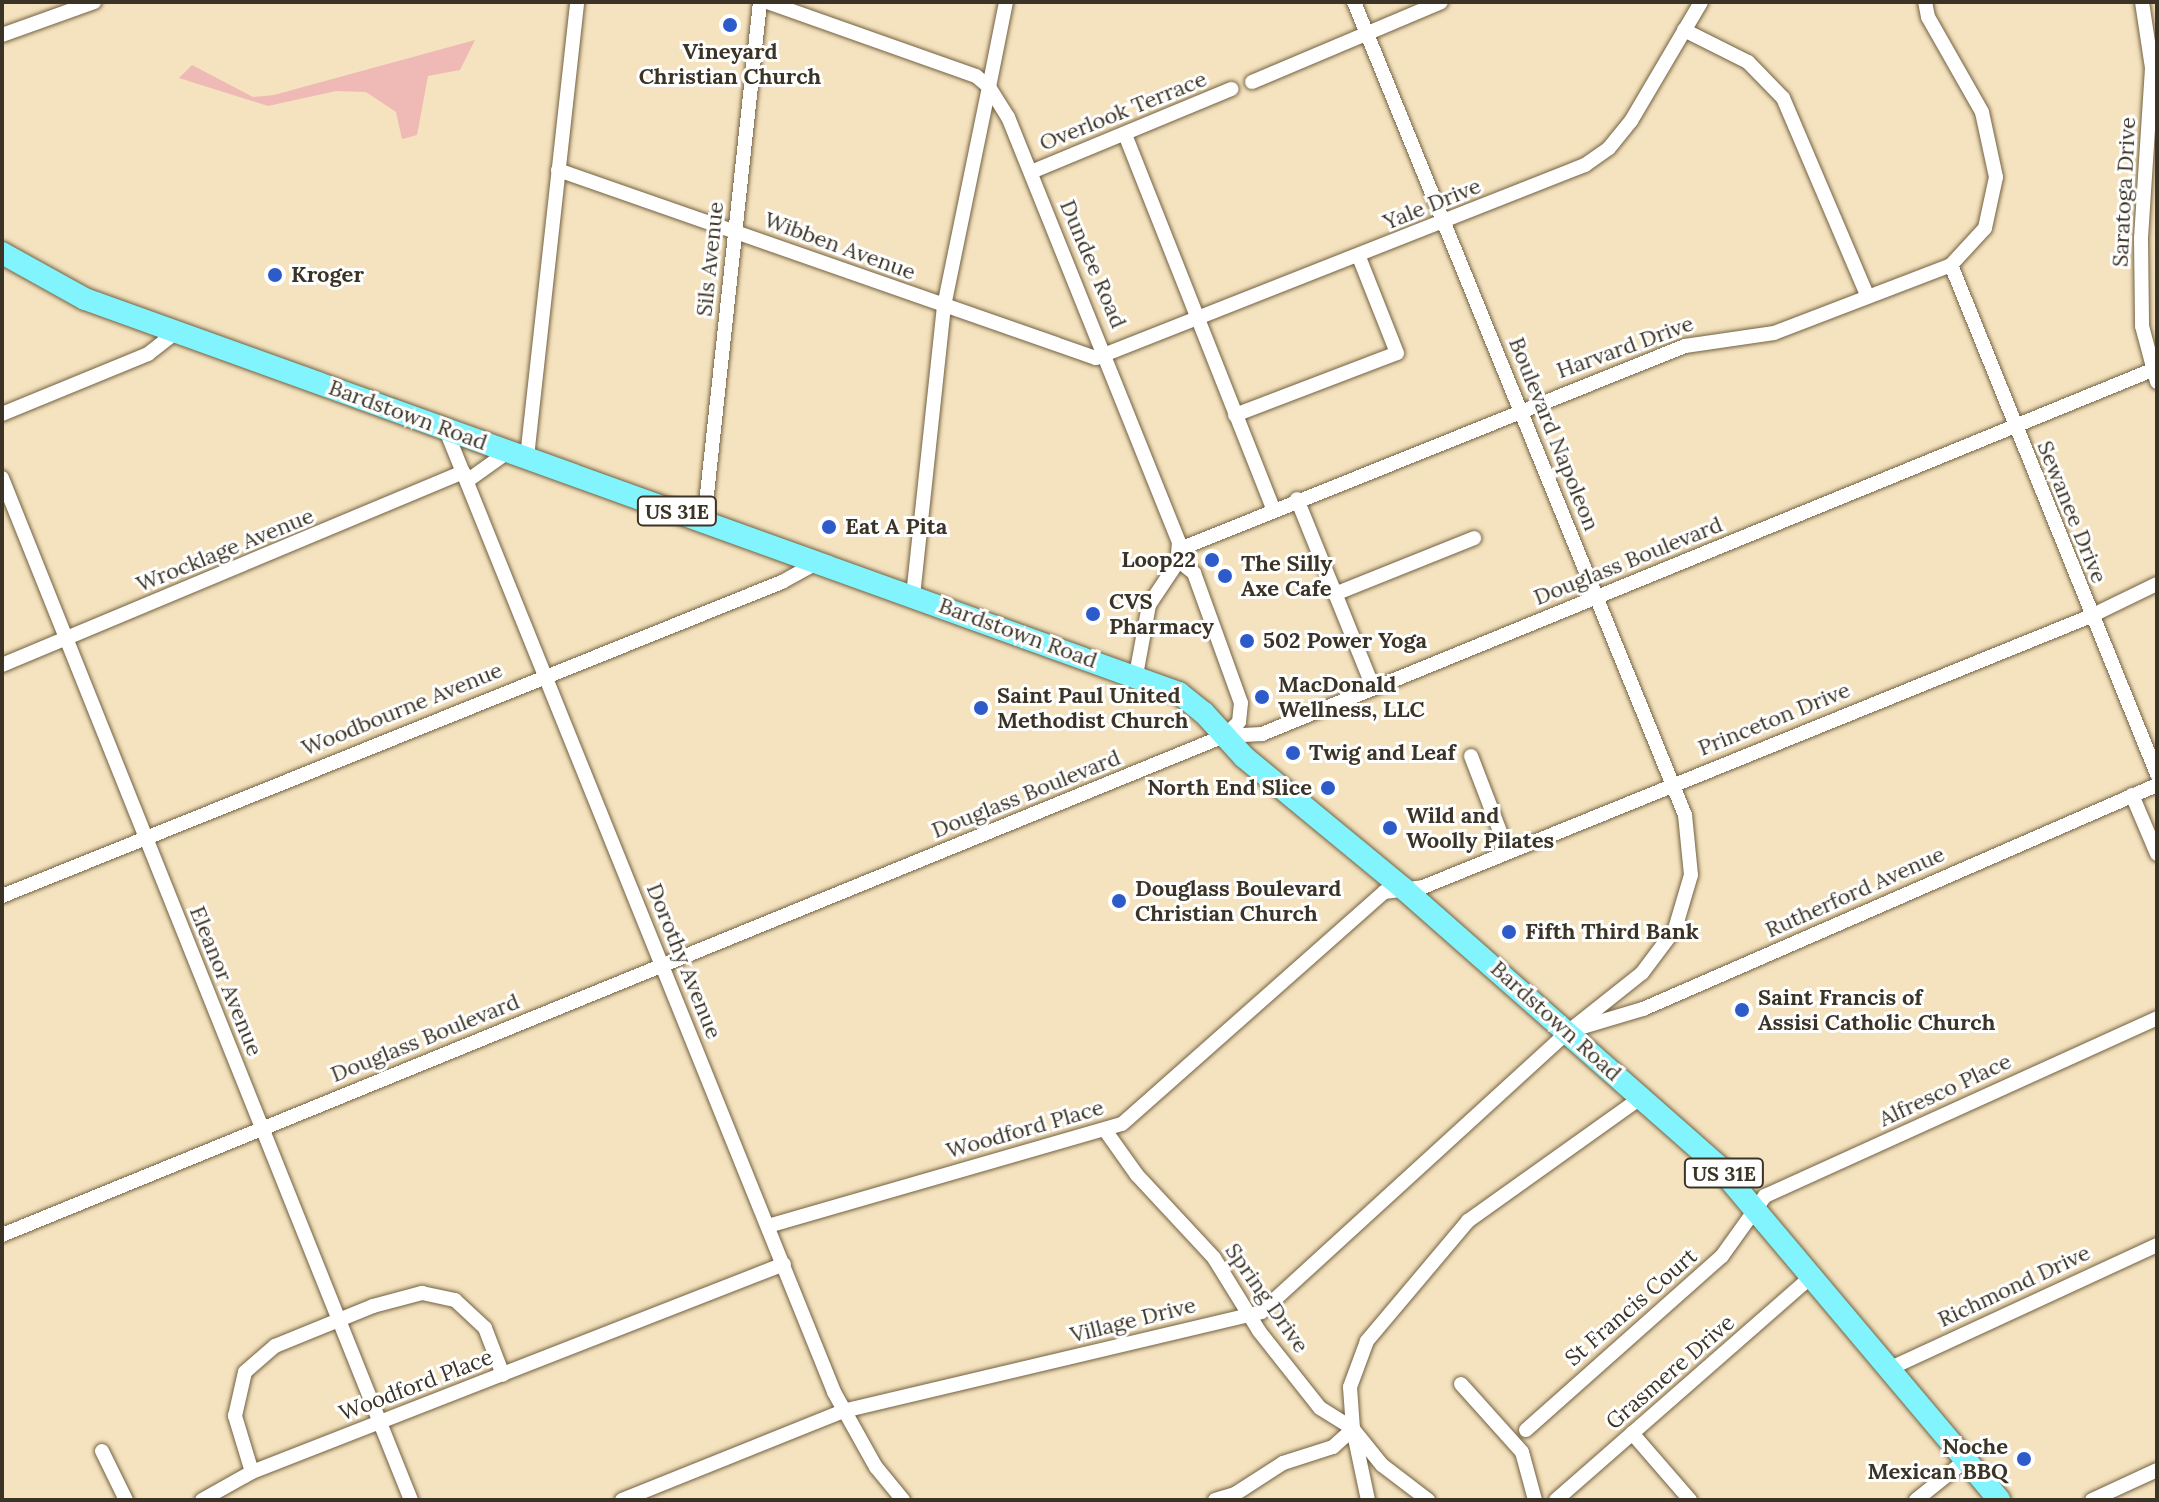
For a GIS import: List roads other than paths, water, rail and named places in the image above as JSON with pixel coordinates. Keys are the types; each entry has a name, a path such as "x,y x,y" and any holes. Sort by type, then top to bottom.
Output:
{"main road":[{"name":"Bardstown Road","path":"2,253 85,299 1179,693 1224,736 1569,1031 1756,1208 1999,1500"}],"street":[{"path":"2,35 94,2"},
{"path":"518,454 558,170 577,2"},
{"name":"Sils Avenue","path":"704,522 760,2"},
{"path":"767,2 976,76 989,87"},
{"path":"913,596 944,306 1006,2"},
{"name":"Boulevard Napoleon","path":"1354,2 1672,784 1691,848 1681,917 1651,965 1569,1031"},
{"path":"1252,82 1441,2"},
{"name":"Yale Drive","path":"1107,357 1585,165 1609,148 1637,112 1701,2"},
{"name":"Harvard Drive","path":"1179,550 1297,499 1685,346 1774,333 1951,265 1985,228 1996,177 1982,112 1928,17 1925,2"},
{"name":"Saratoga Drive","path":"2142,2 2152,68 2141,286 2155,373"},
{"path":"1684,30 1748,62 1783,98 1868,297"},
{"name":"Dundee Road","path":"989,87 1031,172 1107,357 1179,550 1190,565 1241,703 1239,722 1224,736"},
{"name":"Overlook Terrace","path":"1031,172 1126,137 1231,89"},
{"path":"1126,137 1196,321 1273,509"},
{"name":"Wibben Avenue","path":"558,170 1082,357 1107,357"},
{"path":"1235,415 1397,353 1359,257"},
{"name":"Sewanee Drive","path":"1951,265 2014,429 2157,774"},
{"path":"2,414 148,354 177,331"},
{"name":"Douglass Boulevard","path":"2,1235 1224,736 1262,734 2155,373"},
{"name":"Dorothy Avenue","path":"445,428 843,1411 876,1467 903,1500"},
{"name":"Wrocklage Avenue","path":"2,665 518,454"},
{"name":"Eleanor Avenue","path":"2,478 411,1500"},
{"path":"1297,499 1373,687"},
{"path":"1335,594 1474,538"},
{"path":"1136,675 1149,605 1179,550"},
{"name":"Woodbourne Avenue","path":"2,896 544,675 782,582 818,561"},
{"name":"Princeton Drive","path":"1404,889 1423,887 1507,850 2091,616 2157,584"},
{"path":"1471,756 1507,850"},
{"name":"Rutherford Avenue","path":"1569,1031 1643,1009 2157,785"},
{"path":"2132,795 2157,854"},
{"name":"Woodford Place","path":"768,1226 1122,1124 1384,892 1404,889"},
{"name":"Alfresco Place","path":"1756,1208 1765,1196 2157,1018"},
{"name":"Village Drive","path":"622,1500 843,1411 1268,1307 1569,1031"},
{"path":"1368,1500 1353,1429 1350,1387 1367,1341 1434,1257 1525,1176 1642,1097"},
{"name":"Spring Drive","path":"1105,1130 1137,1175 1214,1258 1247,1314 1320,1408 1353,1429"},
{"name":"St Francis Court","path":"1526,1430 1722,1256 1756,1208"},
{"name":"Richmond Drive","path":"1891,1368 2157,1245"},
{"name":"Woodford Place","path":"202,1500 252,1472 784,1264"},
{"name":"Grasmere Drive","path":"1556,1500 1812,1276"},
{"path":"252,1472 235,1416 245,1372 275,1346 340,1320 407,1295 444,1296 462,1305 485,1328 503,1375"},
{"path":"1461,1384 1522,1452 1535,1500"},
{"path":"1215,1500 1234,1497 1283,1463 1333,1447 1353,1429"},
{"path":"1353,1429 1382,1465 1428,1500"},
{"path":"1632,1433 1690,1500"},
{"path":"102,1451 126,1500"},
{"path":"1916,1500 1966,1460"},
{"path":"2092,1500 2157,1470"}],"place":[{"name":"Vineyard Christian Church","path":"730,25"},
{"name":"Kroger","path":"275,275"},
{"name":"Eat A Pita","path":"829,527"},
{"name":"Loop22","path":"1212,560"},
{"name":"The Silly Axe Cafe","path":"1225,576"},
{"name":"CVS Pharmacy","path":"1093,614"},
{"name":"502 Power Yoga","path":"1247,641"},
{"name":"MacDonald Wellness, LLC","path":"1262,697"},
{"name":"Saint Paul United Methodist Church","path":"981,708"},
{"name":"Twig and Leaf","path":"1293,753"},
{"name":"North End Slice","path":"1328,788"},
{"name":"Wild and Woolly Pilates","path":"1390,828"},
{"name":"Douglass Boulevard Christian Church","path":"1119,901"},
{"name":"Fifth Third Bank","path":"1509,932"},
{"name":"Saint Francis of Assisi Catholic Church","path":"1742,1010"},
{"name":"Noche Mexican BBQ","path":"2024,1459"}]}
